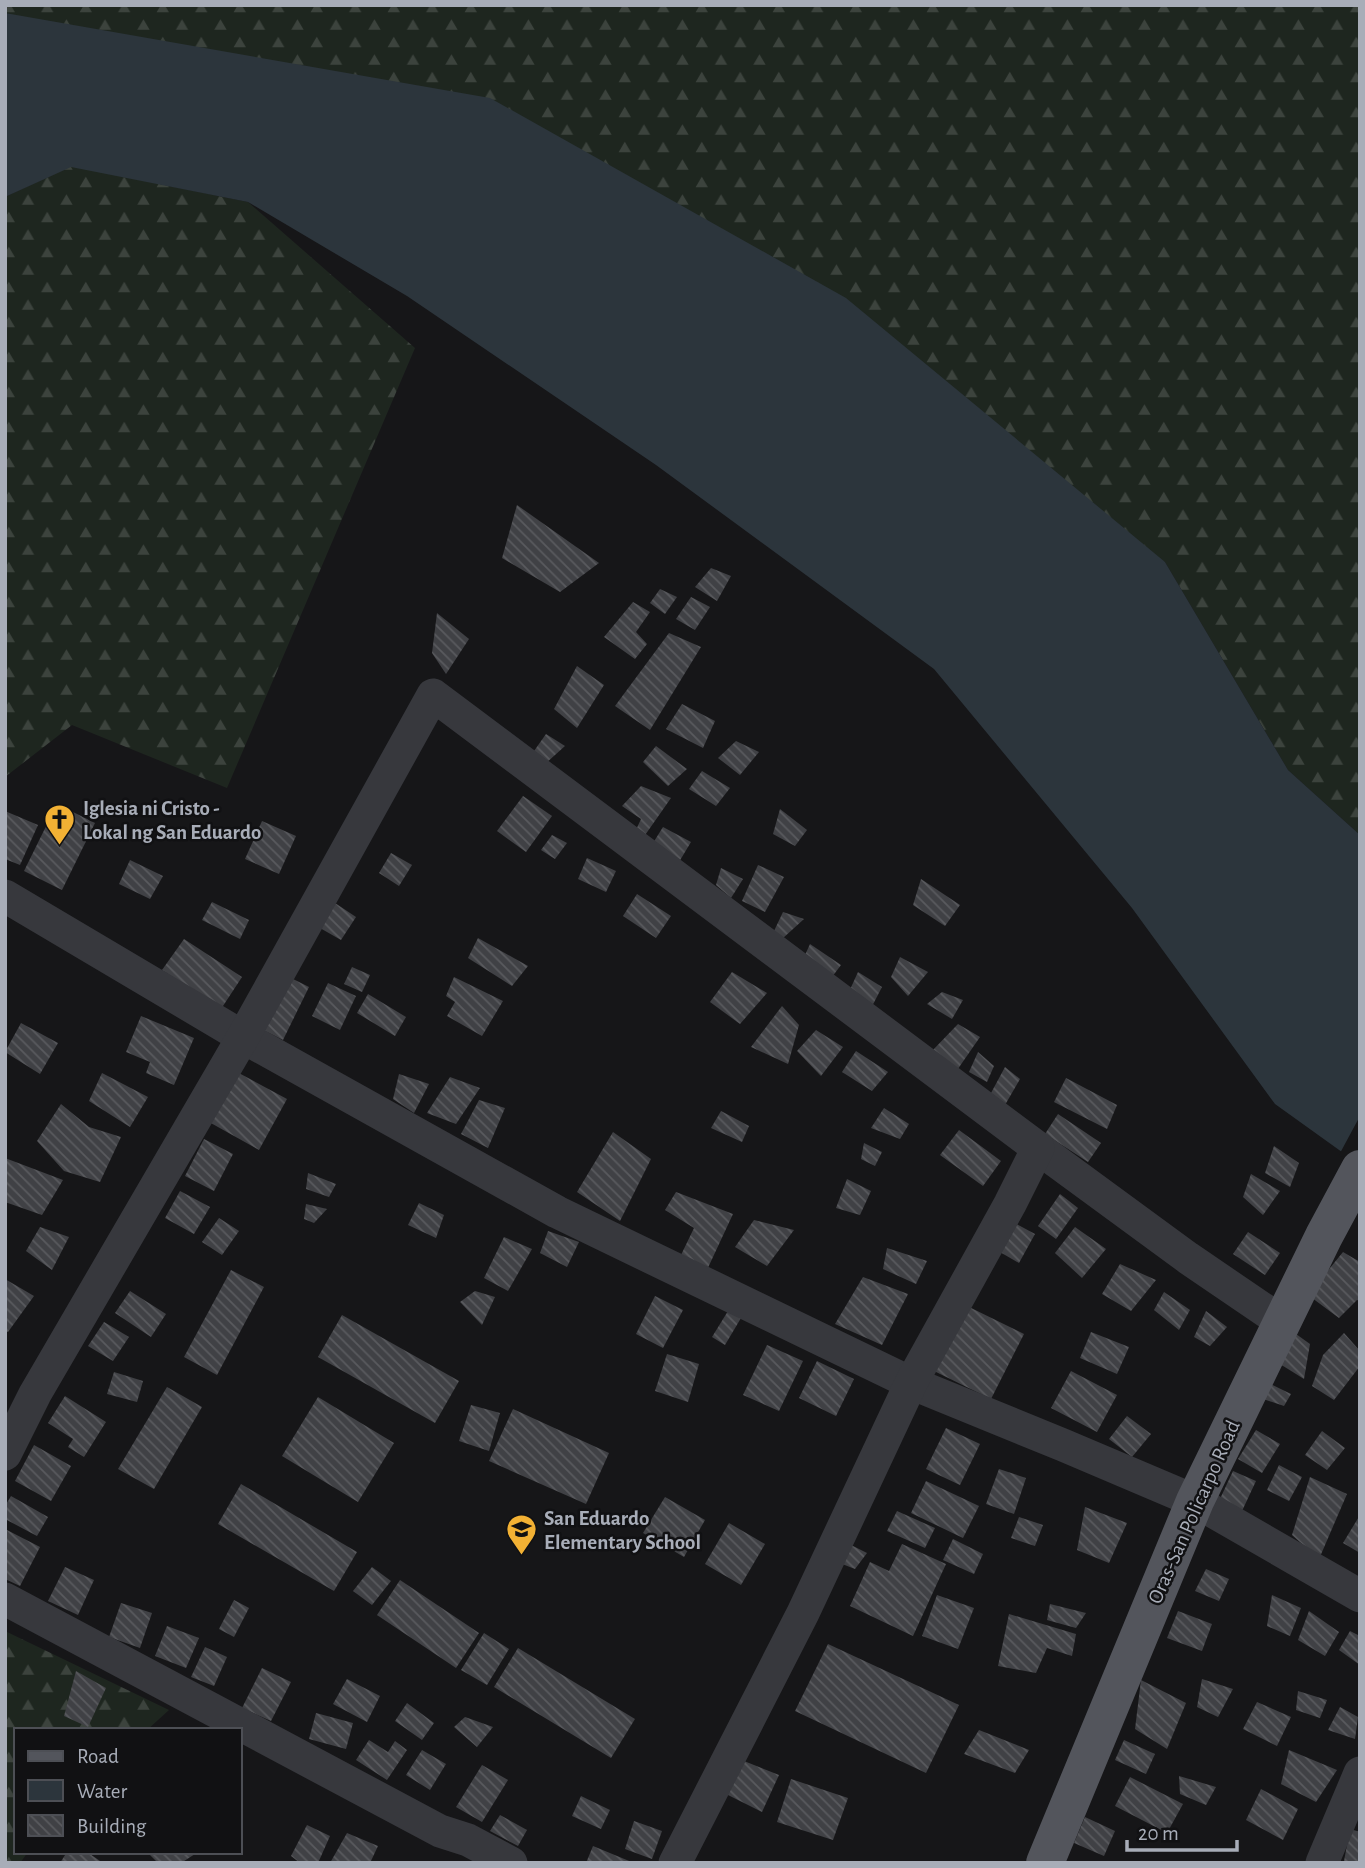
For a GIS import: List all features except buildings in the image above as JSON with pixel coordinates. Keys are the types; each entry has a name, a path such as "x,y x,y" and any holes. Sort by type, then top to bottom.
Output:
{"main road":[{"name":"Oras-San Policarpo Road","path":"1045,1863 1195,1502 1324,1236 1360,1169"}],"street":[{"path":"5,1454 35,1394 243,1037 433,695 1038,1148 1188,1258 1282,1322"},
{"path":"5,896 243,1037 557,1212 911,1383 1195,1502 1360,1596"},
{"path":"675,1863 803,1613 911,1383 1038,1148"},
{"path":"5,1599 440,1831 467,1840 511,1863"},
{"path":"1322,1863 1360,1773"}],"green space":[{"path":"5,5 1360,5 1360,835 1288,770 1165,562 5,13"},
{"path":"71,166 248,202 415,348 227,788 72,725 5,777 5,197"},
{"path":"5,1631 169,1710 149,1728 14,1728 14,1854 27,1854 20,1863 5,1863"}],"water":[{"path":"5,13 490,98 846,298 1165,562 1288,770 1360,835 1360,1165 1275,1104 1132,908 934,669 656,465 407,296 248,202 71,167 5,197"}],"pier":[{"path":"1360,1116 1360,1168 1339,1155"}],"place":[{"name":"Iglesia ni Cristo - Lokal ng San Eduardo","path":"60,847"},
{"name":"San Eduardo Elementary School","path":"521,1557"}]}
